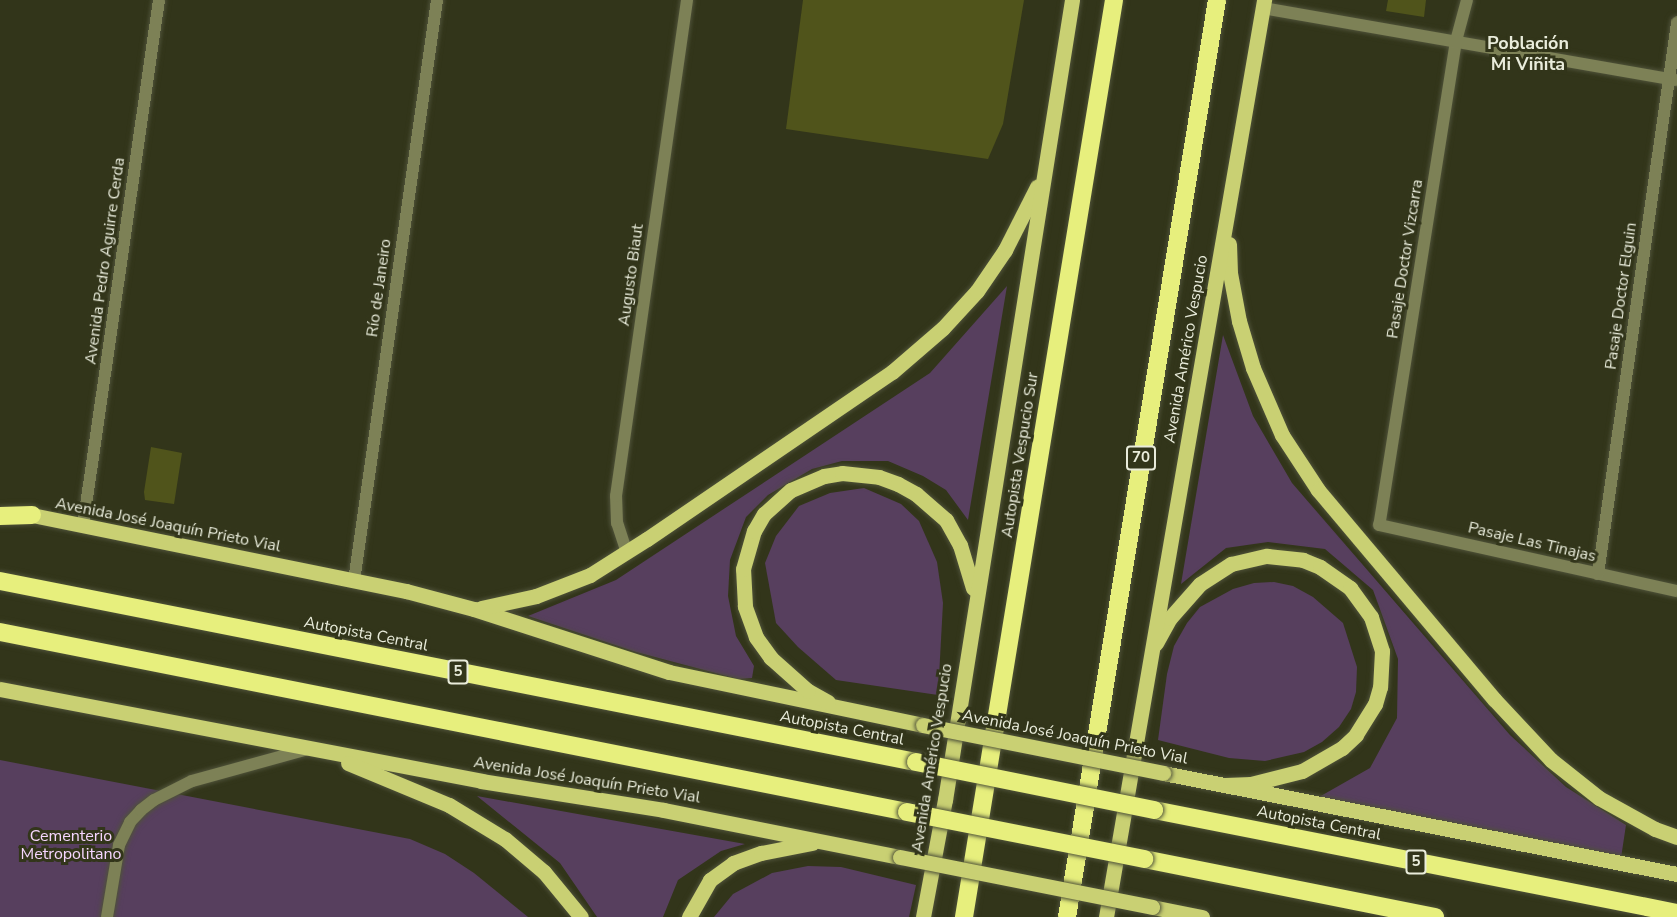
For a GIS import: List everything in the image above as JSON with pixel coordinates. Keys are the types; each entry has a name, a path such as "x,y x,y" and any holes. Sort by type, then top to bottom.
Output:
{"highway":[{"name":"Autopista Vespucio Sur","path":"964,917 1114,0"},
{"name":"70","path":"1067,917 1217,0"},
{"path":"0,516 32,515"},
{"name":"Autopista Central","path":"0,582 1677,913"},
{"path":"0,632 1435,917"}],"main road":[{"name":"Avenida Américo Vespucio","path":"923,917 947,789 975,597 1072,0"},
{"name":"Avenida Américo Vespucio","path":"1106,917 1264,4"},
{"name":"Avenida José Joaquín Prieto Vial","path":"474,609 515,603 556,590 590,575 627,553 892,372 935,336 962,309 993,270 1014,235 1045,170"},
{"path":"1229,208 1230,273 1239,321 1253,368 1281,435 1318,490 1494,699 1551,760 1599,798 1655,829 1677,837"},
{"path":"850,711 808,691 789,676 763,648 749,622 743,589 747,549 754,531 777,501 807,481 842,473 869,476 898,484 916,494 946,520 960,545 975,597"},
{"name":"Avenida José Joaquín Prieto Vial","path":"32,515 354,581 474,609 669,672 850,711 1677,874"},
{"path":"1150,657 1170,618 1200,584 1231,564 1249,559 1285,557 1320,567 1350,588 1371,617 1382,651 1380,687 1375,704 1356,735 1342,748 1302,771 1268,781 1224,785"},
{"name":"Avenida José Joaquín Prieto Vial","path":"0,689 308,749 664,810 1202,917"},
{"path":"308,749 414,788 487,827 523,852 544,872 581,917"},
{"path":"689,917 710,880 733,862 761,853 822,842"}],"street":[{"name":"Avenida Pedro Aguirre Cerda","path":"83,526 159,0"},
{"name":"Río de Janeiro","path":"354,581 437,0"},
{"name":"Augusto Biaut","path":"627,553 617,523 617,489 687,0"},
{"name":"Pasaje Doctor Vizcarra","path":"1379,525 1456,41 1467,0"},
{"path":"1264,4 1673,79"},
{"name":"Pasaje Doctor Elguin","path":"1598,574 1673,79 1677,23"},
{"name":"Pasaje Las Tinajas","path":"1379,525 1677,591"},
{"path":"107,917 119,845 130,822 141,810 154,800 192,781 308,749"}],"green space":[{"path":"1007,286 968,520 946,490 923,476 888,461 842,461 812,469 768,495 746,517 730,560 728,596 736,636 754,666 752,678 738,679 636,652 528,616 616,580 930,373"},
{"path":"1223,335 1253,416 1292,483 1510,735 1566,787 1626,825 1621,858 1319,797 1370,768 1397,718 1398,659 1373,590 1325,549 1268,542 1226,548 1181,584"},
{"path":"864,488 901,504 919,521 937,562 943,603 938,695 836,680 798,647 776,623 765,563 776,536 799,506 830,493"},
{"path":"1274,582 1293,586 1313,597 1343,623 1357,667 1356,692 1351,709 1339,727 1322,742 1304,752 1265,761 1229,758 1158,740 1167,674 1174,646 1187,623 1200,607 1233,589 1254,583"},
{"name":"Cementerio Metropolitano","path":"0,760 410,839 445,854 474,873 528,917 0,917"},
{"path":"477,796 745,844 721,851 678,880 663,917 597,917 560,863"},
{"path":"808,866 841,867 916,885 909,917 714,917 733,894 772,873"}],"building":[{"path":"803,0 1024,0 1003,124 988,159 786,129"},
{"path":"1388,0 1426,0 1424,17 1386,11"},
{"path":"151,447 182,453 174,504 145,500 144,492"}],"district":[{"name":"Población Mi Viñita","path":"1528,54"}]}
